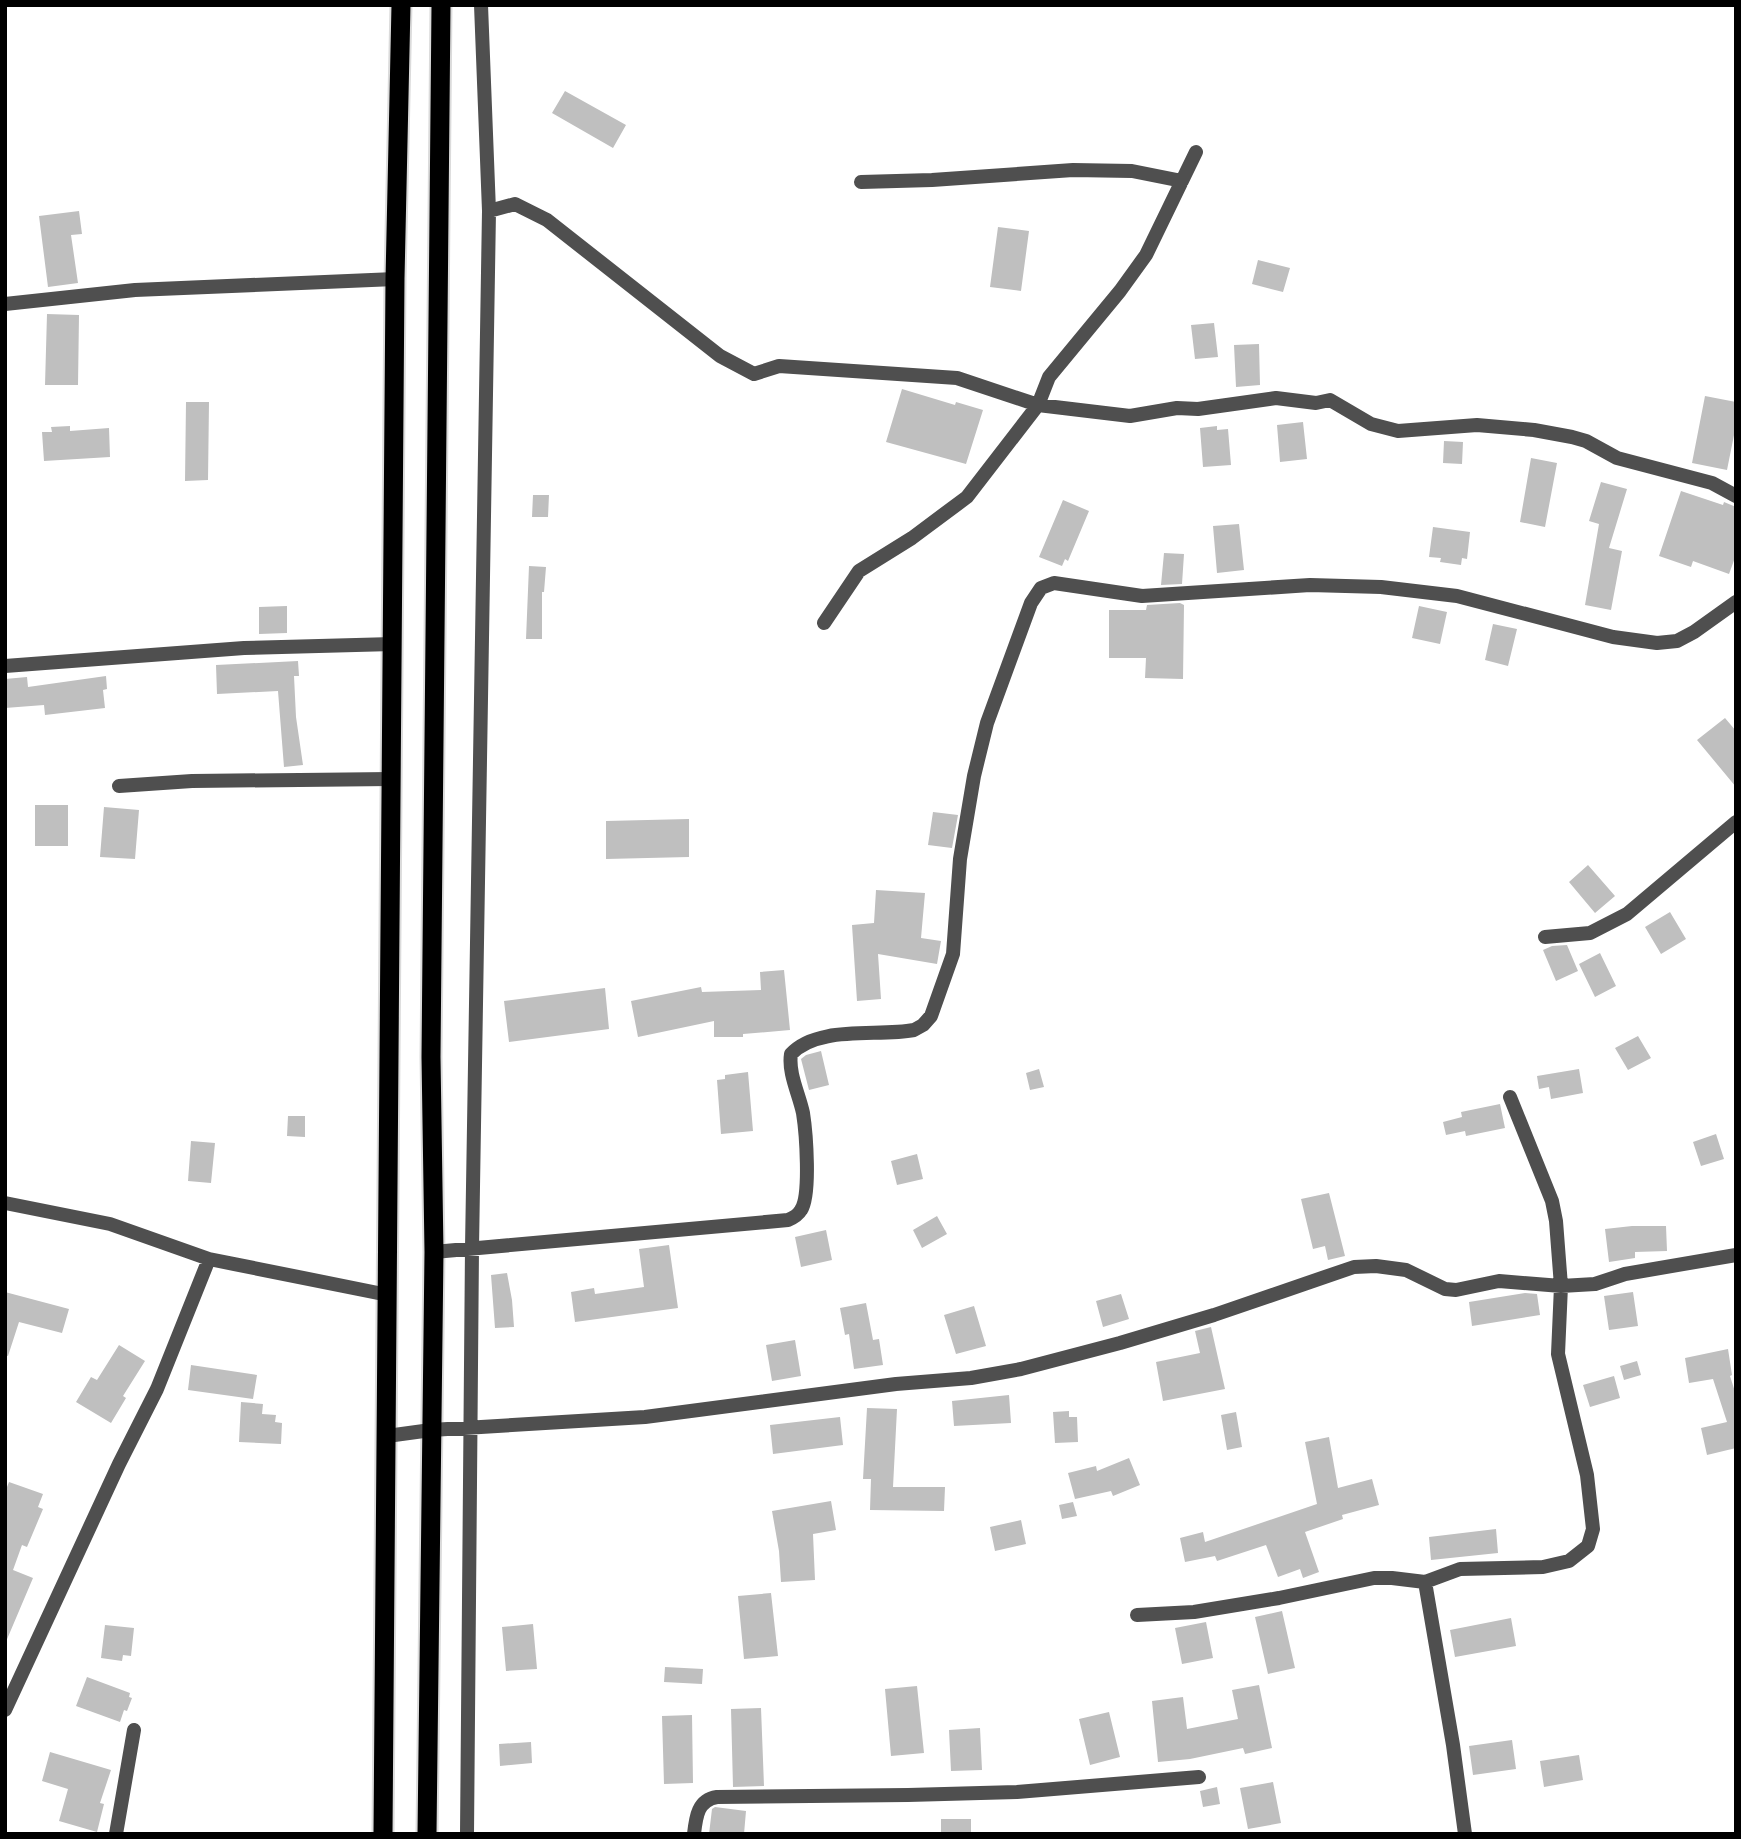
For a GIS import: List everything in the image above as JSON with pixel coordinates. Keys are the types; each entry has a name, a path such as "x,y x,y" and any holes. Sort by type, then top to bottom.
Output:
{"highway":[{"path":"383,1834 395,279 401,5"},
{"path":"426,1834 434,1252 431,1057 441,5"}],"street":[{"path":"467,1834 472,1248 489,211 481,5"},
{"path":"824,624 859,571 912,538 967,497 1038,405 1049,377 1121,291 1146,256 1196,152"},
{"path":"861,181 906,181 1073,170 1132,171 1182,181"},
{"path":"489,211 515,204 547,220 720,356 754,374 779,366 957,377 1038,405 1130,416 1276,398 1316,403 1331,400 1371,424 1398,431 1477,425 1534,430 1572,437 1586,441 1617,458 1712,483 1736,496"},
{"path":"5,304 135,290 395,279"},
{"path":"434,1252 788,1220 799,1213 808,1179 803,1114 791,1054 806,1041 823,1037 914,1030 931,1016 953,954 960,859 974,776 987,723 1031,603 1041,588 1054,583 1142,596 1310,585 1381,587 1457,596 1613,637 1657,643 1677,641 1736,602"},
{"path":"5,666 244,648 393,644"},
{"path":"119,786 192,781 391,779"},
{"path":"1545,937 1590,933 1627,914 1736,822"},
{"path":"1137,1615 1194,1612 1374,1578 1425,1583 1460,1569 1543,1567 1569,1561 1583,1552 1592,1539 1593,1529 1587,1475 1558,1354 1561,1286 1556,1221 1552,1201 1510,1097"},
{"path":"5,1203 110,1224 209,1259 388,1295"},
{"path":"387,1436 431,1430 645,1417 1009,1372 1214,1315 1354,1267 1376,1266 1406,1270 1446,1289 1456,1290 1499,1280 1561,1286 1595,1283 1625,1274 1736,1255"},
{"path":"5,1710 118,1464 157,1390 209,1259"},
{"path":"1425,1583 1453,1745 1465,1834"},
{"path":"116,1834 134,1730"},
{"path":"694,1834 699,1808 709,1798 717,1797 908,1796 1017,1792 1199,1777"}],"building":[{"path":"565,91 626,125 613,148 552,113"},
{"path":"79,211 82,234 71,235 78,283 48,287 39,216"},
{"path":"998,227 1029,231 1021,291 990,287"},
{"path":"1258,260 1290,268 1283,292 1252,284"},
{"path":"47,314 79,315 78,385 45,385"},
{"path":"1214,323 1218,357 1195,359 1191,325"},
{"path":"1259,344 1260,385 1236,387 1234,345"},
{"path":"902,389 955,405 956,402 983,410 966,464 886,442"},
{"path":"1705,396 1736,402 1736,425 1727,470 1692,463"},
{"path":"186,402 209,402 208,480 185,481"},
{"path":"1303,422 1307,459 1280,462 1277,425"},
{"path":"70,426 70,431 109,428 110,457 44,461 42,432 52,432 51,427"},
{"path":"1217,426 1217,430 1228,429 1231,465 1203,467 1200,428"},
{"path":"1444,441 1463,442 1462,464 1443,463"},
{"path":"1531,458 1557,463 1545,527 1520,522"},
{"path":"1601,482 1627,489 1609,548 1622,551 1611,610 1585,605 1599,524 1589,521"},
{"path":"1681,491 1736,507 1736,555 1729,574 1693,561 1691,567 1659,556"},
{"path":"533,495 549,495 548,517 532,517"},
{"path":"1063,500 1089,511 1068,561 1065,559 1062,566 1039,557"},
{"path":"1239,524 1244,570 1217,573 1213,526"},
{"path":"1433,527 1470,532 1467,559 1462,558 1461,565 1440,562 1441,558 1429,557"},
{"path":"1164,553 1184,554 1182,584 1161,585"},
{"path":"529,566 546,567 542,592 542,639 526,639"},
{"path":"1147,605 1184,605 1183,679 1145,678 1146,658 1109,658 1109,610 1146,610"},
{"path":"287,606 287,633 259,634 259,607"},
{"path":"1419,606 1447,612 1440,644 1412,638"},
{"path":"1493,624 1517,629 1508,666 1485,660"},
{"path":"298,661 299,676 294,676 296,717 303,765 284,767 278,691 217,694 216,665"},
{"path":"106,676 107,689 103,690 105,708 45,715 44,705 5,708 5,679 27,677 28,687"},
{"path":"1725,718 1736,731 1736,787 1697,740"},
{"path":"35,805 68,805 68,846 35,846"},
{"path":"104,807 139,810 135,859 100,857"},
{"path":"933,812 958,815 952,848 928,845"},
{"path":"689,819 689,857 606,859 606,821"},
{"path":"1588,865 1615,896 1595,913 1569,882"},
{"path":"876,890 925,893 921,938 941,941 937,964 878,954 881,999 857,1001 852,925 874,923"},
{"path":"1670,912 1686,939 1661,954 1645,927"},
{"path":"1567,945 1578,971 1556,981 1543,950"},
{"path":"1600,953 1616,986 1595,997 1579,964"},
{"path":"784,970 790,1030 743,1034 743,1037 714,1037 714,1021 638,1037 631,1001 701,987 702,992 761,990 760,972"},
{"path":"605,988 609,1029 509,1042 504,1001"},
{"path":"1638,1036 1651,1058 1628,1070 1615,1048"},
{"path":"821,1051 829,1085 809,1090 801,1059"},
{"path":"1039,1069 1044,1087 1030,1090 1026,1073"},
{"path":"1579,1069 1583,1093 1551,1099 1549,1087 1539,1089 1537,1076"},
{"path":"748,1072 753,1131 721,1134 717,1080 725,1079 725,1075"},
{"path":"1500,1104 1505,1128 1466,1136 1465,1131 1446,1135 1443,1122 1462,1117 1461,1112"},
{"path":"288,1116 305,1116 305,1137 287,1136"},
{"path":"1716,1134 1724,1159 1701,1166 1693,1142"},
{"path":"191,1141 215,1143 211,1183 188,1181"},
{"path":"917,1154 923,1179 897,1185 891,1161"},
{"path":"1329,1193 1345,1256 1328,1260 1325,1246 1313,1249 1301,1199"},
{"path":"937,1216 947,1234 922,1248 913,1230"},
{"path":"1666,1226 1667,1251 1635,1252 1635,1258 1609,1262 1605,1229"},
{"path":"826,1230 832,1260 801,1267 795,1237"},
{"path":"669,1245 678,1308 575,1322 571,1292 594,1288 595,1294 644,1287 639,1249"},
{"path":"507,1273 514,1327 495,1328 491,1275"},
{"path":"5,1292 69,1309 62,1333 19,1322 8,1356 5,1355"},
{"path":"1633,1292 1638,1326 1609,1330 1604,1296"},
{"path":"1525,1293 1537,1294 1540,1315 1472,1326 1469,1302"},
{"path":"1121,1294 1129,1319 1103,1327 1096,1301"},
{"path":"866,1303 873,1340 879,1339 883,1365 854,1369 849,1334 845,1335 840,1308"},
{"path":"974,1306 986,1346 956,1354 944,1315"},
{"path":"1211,1327 1225,1389 1163,1401 1156,1362 1200,1353 1195,1331"},
{"path":"795,1340 801,1376 772,1381 766,1345"},
{"path":"119,1345 145,1361 123,1396 126,1398 111,1423 76,1402 91,1377 97,1380"},
{"path":"1728,1349 1730,1376 1736,1395 1736,1448 1707,1455 1701,1428 1727,1422 1713,1379 1689,1383 1685,1358"},
{"path":"1637,1361 1641,1375 1624,1380 1620,1366"},
{"path":"191,1365 257,1375 253,1399 188,1390"},
{"path":"1614,1376 1620,1398 1590,1407 1583,1385"},
{"path":"1009,1395 1011,1423 954,1426 952,1401"},
{"path":"241,1402 263,1404 262,1414 276,1415 275,1422 282,1423 281,1444 239,1442"},
{"path":"867,1408 897,1409 893,1487 945,1487 944,1511 870,1510 871,1479 863,1479"},
{"path":"1069,1411 1069,1417 1077,1417 1078,1442 1055,1443 1053,1412"},
{"path":"1236,1412 1242,1447 1227,1450 1221,1415"},
{"path":"840,1417 843,1445 773,1454 770,1425"},
{"path":"1329,1437 1338,1488 1372,1479 1379,1505 1342,1515 1343,1519 1305,1532 1319,1572 1303,1578 1300,1569 1278,1577 1266,1545 1217,1561 1215,1556 1185,1562 1180,1538 1203,1532 1205,1542 1317,1504 1305,1442"},
{"path":"1129,1458 1140,1485 1113,1496 1111,1491 1075,1499 1068,1473 1096,1466 1097,1471"},
{"path":"9,1482 43,1494 38,1507 43,1509 27,1547 22,1545 13,1570 33,1578 5,1644 5,1492"},
{"path":"831,1501 836,1530 813,1534 815,1580 781,1582 772,1511"},
{"path":"1073,1502 1077,1516 1062,1519 1059,1505"},
{"path":"1021,1520 1026,1544 995,1551 990,1527"},
{"path":"1496,1529 1498,1553 1431,1560 1429,1537"},
{"path":"771,1593 778,1656 744,1659 738,1596"},
{"path":"1282,1611 1295,1668 1268,1674 1255,1617"},
{"path":"1511,1618 1516,1646 1455,1657 1450,1630"},
{"path":"1206,1622 1213,1658 1182,1664 1175,1628"},
{"path":"533,1624 537,1669 506,1671 502,1627"},
{"path":"105,1625 134,1628 131,1656 123,1655 122,1661 101,1658"},
{"path":"665,1667 703,1669 702,1684 664,1682"},
{"path":"87,1677 130,1693 129,1697 132,1698 120,1722 76,1706"},
{"path":"1259,1685 1272,1748 1245,1754 1243,1748 1190,1759 1158,1762 1152,1701 1183,1697 1187,1729 1238,1719 1232,1690"},
{"path":"917,1686 924,1753 891,1756 885,1689"},
{"path":"761,1708 764,1786 733,1787 731,1709"},
{"path":"1109,1712 1120,1757 1090,1765 1079,1719"},
{"path":"692,1715 693,1783 664,1784 662,1716"},
{"path":"980,1728 982,1770 951,1771 949,1730"},
{"path":"1512,1740 1516,1769 1473,1775 1469,1746"},
{"path":"531,1742 532,1763 500,1766 499,1744"},
{"path":"50,1752 111,1770 100,1803 104,1804 97,1832 59,1821 68,1789 42,1781"},
{"path":"1579,1755 1583,1780 1544,1787 1540,1761"},
{"path":"1273,1782 1281,1823 1248,1829 1240,1788"},
{"path":"1217,1787 1220,1804 1203,1807 1200,1791"},
{"path":"715,1807 746,1811 744,1834 709,1834 712,1809"},
{"path":"941,1819 971,1819 971,1834 941,1834"}]}
